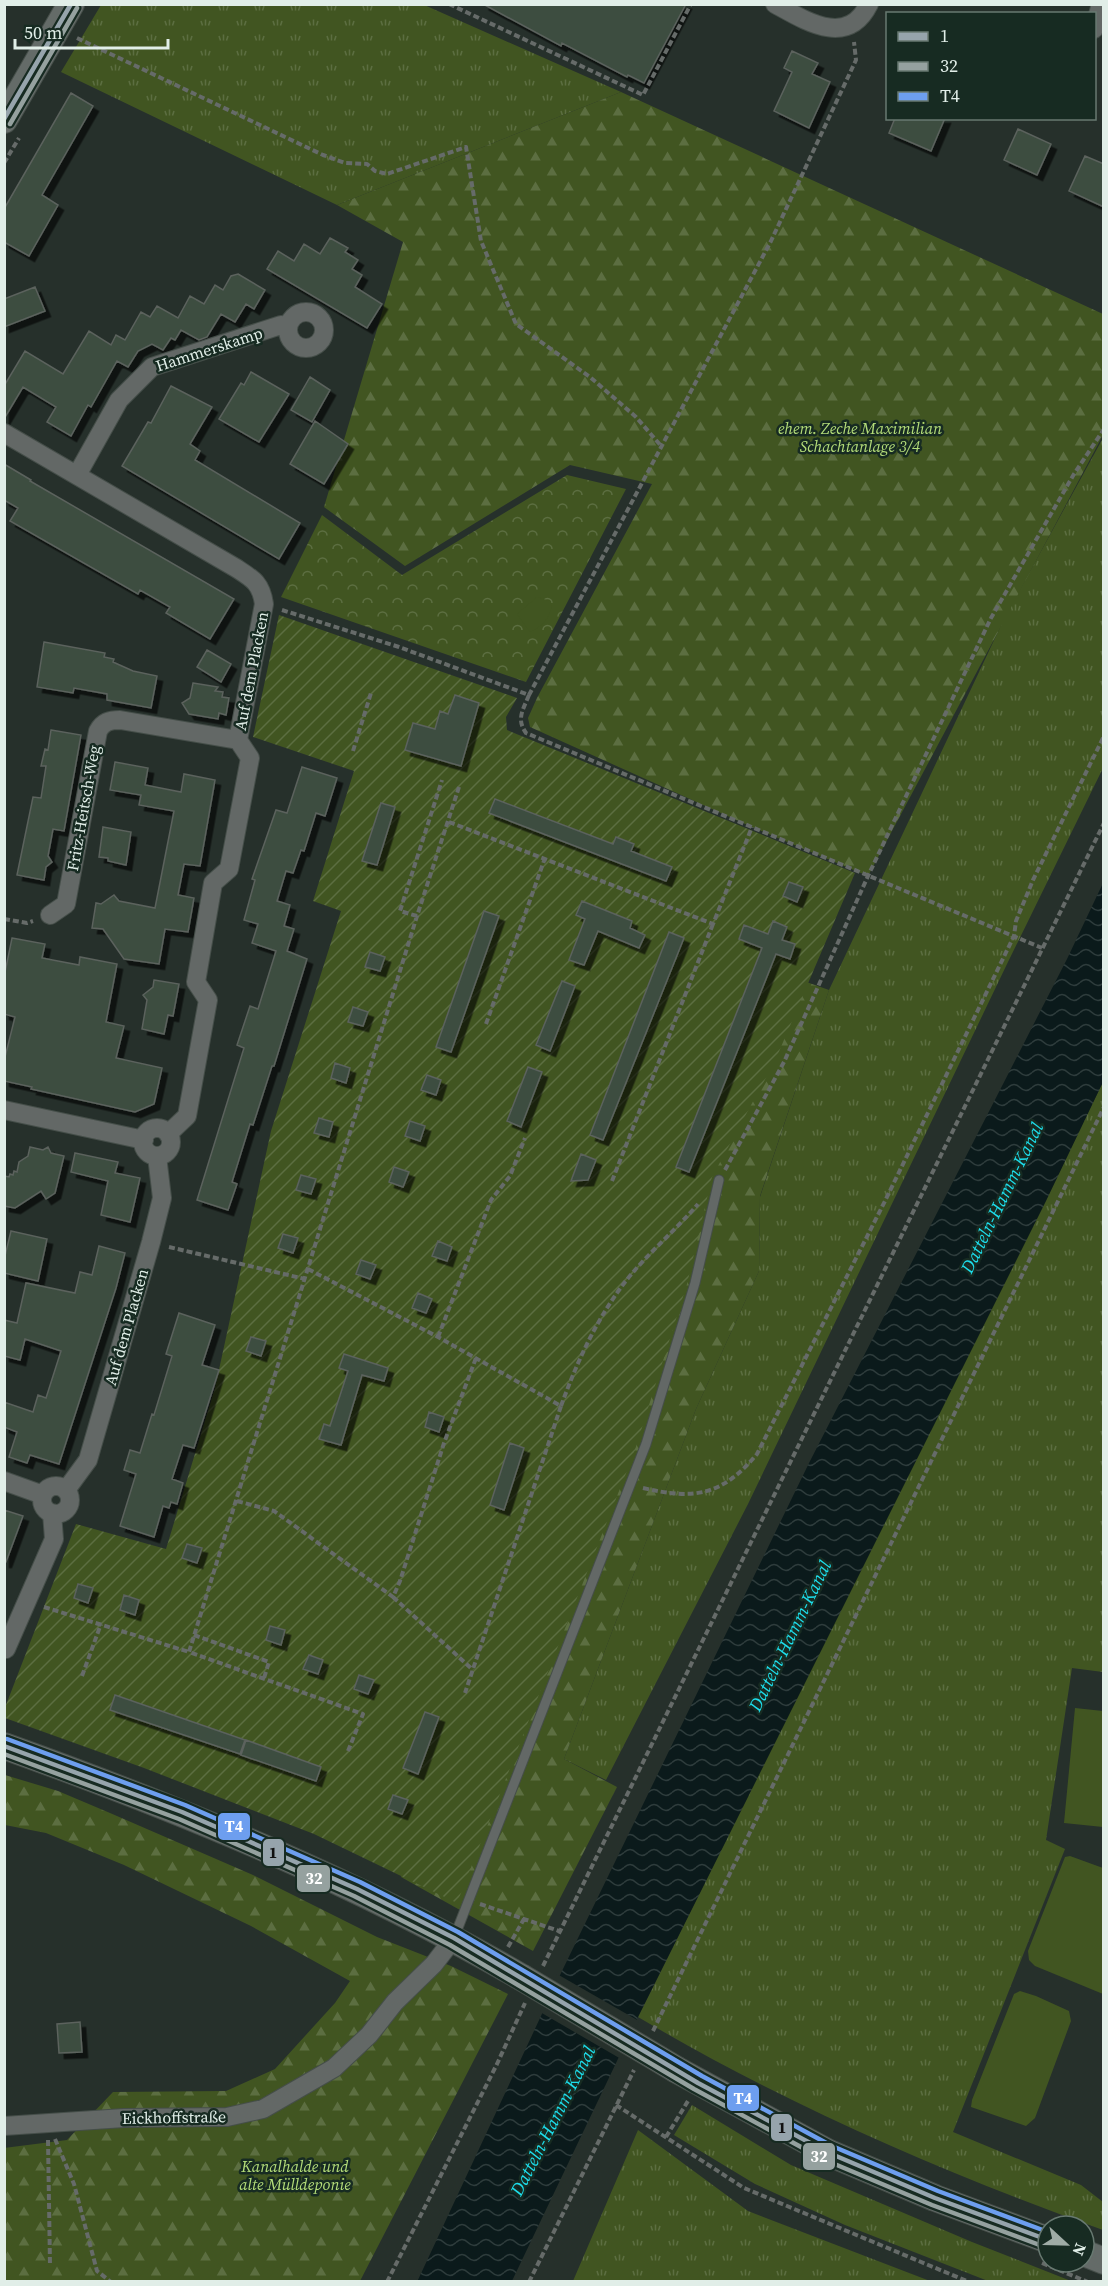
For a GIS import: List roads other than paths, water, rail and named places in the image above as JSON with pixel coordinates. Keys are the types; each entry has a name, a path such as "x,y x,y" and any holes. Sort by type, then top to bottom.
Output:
{"street":[{"path":"4,120 71,4"},
{"path":"775,4 823,28 837,28 851,24 865,13 869,4"},
{"path":"1096,25 1101,4"},
{"name":"Hammerskamp","path":"77,475 119,400 152,366 281,325 288,328"},
{"name":"Auf dem Placken","path":"4,433 254,579 262,590 264,604 238,740 250,758 229,869 213,884 211,894 196,982 208,1000 187,1116 168,1134"},
{"name":"Fritz-Heitsch-Weg","path":"50,915 66,904 98,731 102,724 111,720 120,720 238,740"},
{"path":"4,1110 144,1140"},
{"path":"155,1128 168,1134 170,1148 164,1154 157,1156 148,1152 144,1140 148,1132 155,1128"},
{"name":"Auf dem Placken","path":"52,1514 60,1514 67,1508 70,1502 66,1490 88,1460 162,1198 157,1156"},
{"path":"4,1481 43,1495"},
{"path":"6,1649 54,1539 52,1514 43,1507 43,1495 52,1486 66,1490"},
{"path":"4,1746 192,1816 357,1889 530,1974 677,2070 829,2153 935,2198 1036,2226"},
{"name":"Eickhoffstraße","path":"4,2126 124,2118 227,2116 263,2109 300,2090 334,2068 369,2035 395,2002 434,1964 454,1938"}],"lane":[{"path":"454,1938 646,1444 695,1283 719,1180"}],"water":[{"name":"Datteln-Hamm-Kanal","path":"1103,883 1103,1082 1046,1201 638,2017 512,2281 417,2282 561,1973 809,1463 1067,959"}],"park label":[{"name":"ehem. Zeche Maximilian Schachtanlage 3/4","path":"860,437"},
{"name":"Kanalhalde und alte Mülldeponie","path":"295,2175"}]}
